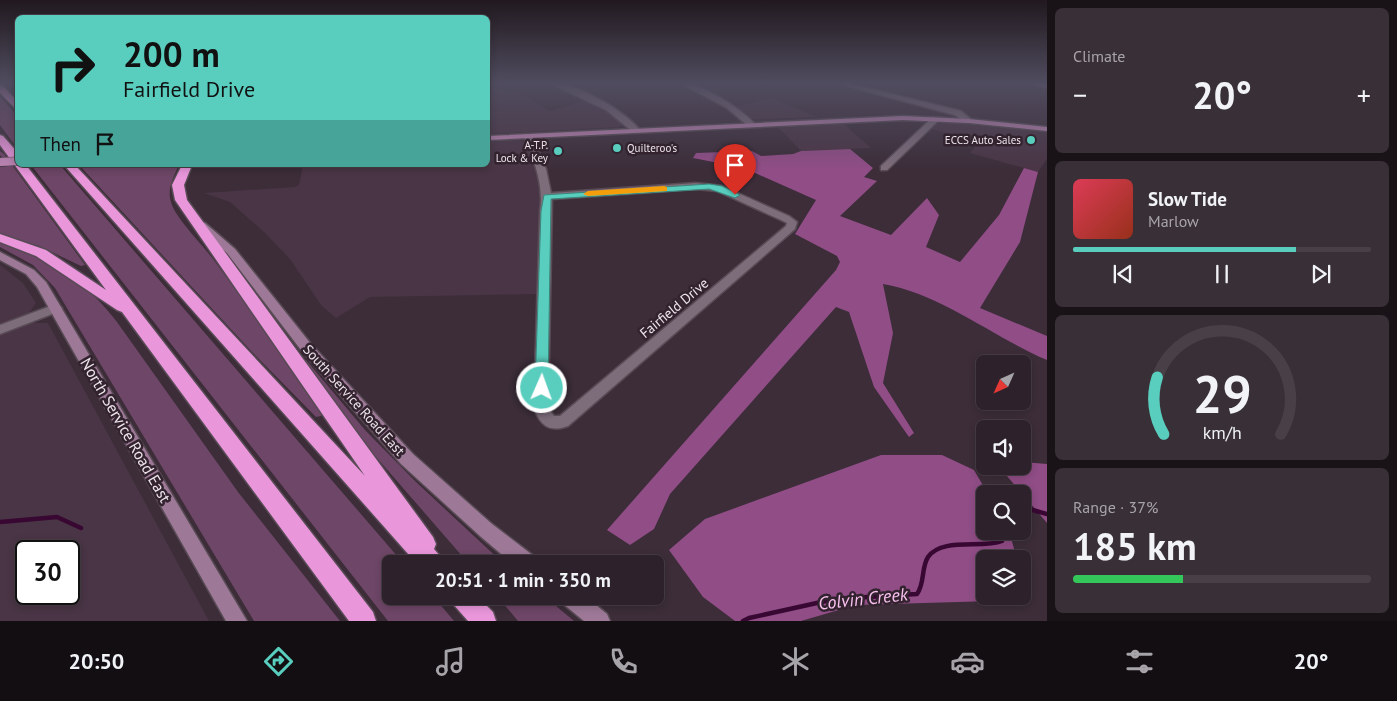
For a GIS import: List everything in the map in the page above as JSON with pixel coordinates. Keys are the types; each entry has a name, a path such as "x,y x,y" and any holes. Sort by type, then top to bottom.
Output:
{"highway":[{"path":"0,138 15,157"},
{"path":"21,167 364,621"},
{"path":"71,167 424,555"},
{"path":"188,167 178,185 181,200 432,555"},
{"path":"0,238 40,253 131,314"},
{"path":"470,605 484,621"}],"main road":[{"path":"490,138 751,124 936,119 1047,129"},
{"path":"0,162 15,161"},
{"name":"South Service Road East","path":"195,220 231,251 306,347 407,459 517,555"},
{"name":"North Service Road East","path":"0,254 30,272 42,285 237,621"},
{"path":"580,605 600,621"}],"street":[{"path":"612,111 625,118 636,130"},
{"path":"736,111 751,124"},
{"path":"950,111 958,113 969,121"},
{"path":"884,168 936,119"},
{"name":"Fairfield Drive","path":"528,136 542,169 547,196 545,211 541,408 545,418 552,422 563,422 786,232 792,222 718,188 709,186 547,196"},
{"path":"0,330 56,308"}],"shaded area":[{"path":"0,111 13,111 15,114 15,145 0,125"},
{"path":"490,111 606,111 625,124 618,127 490,134"},
{"path":"740,111 803,111 817,117 755,119"},
{"path":"843,123 871,148 801,151 777,126"},
{"path":"949,123 1047,131 1047,159 1038,172 970,153 979,142 931,129 937,124"},
{"path":"516,139 526,143 537,165 540,182 538,294 370,297 336,318 321,305 290,259 264,232 230,202 204,193 295,187 299,185 303,167 490,167 490,141"},
{"path":"850,149 873,168 864,177 877,181 840,216 891,235 927,198 939,215 926,247 960,262 999,215 1024,168 1038,172 1020,242 980,308 1047,336 1047,360 946,306 904,289 883,284 893,333 883,383 914,433 909,437 874,387 849,312 836,307 670,494 654,529 630,545 607,530 836,270 840,262 837,256 795,234 816,200 744,168 693,158 696,153 752,151 761,156 793,154 801,151"},
{"path":"0,151 85,265 81,266 39,246 0,234 0,167 8,166 0,155"},
{"path":"33,167 62,167 396,555 382,555 382,605 441,605 454,621 388,621"},
{"path":"81,167 178,167 170,190 170,200 175,211 243,300 321,416 316,417 253,353"},
{"path":"0,243 51,264 79,283 105,307 238,492 340,621 254,621 55,288 33,265 0,247"},
{"path":"0,265 23,283 36,303 29,313 0,326"},
{"path":"30,323 48,323 209,621 0,621 0,333"},
{"path":"306,360 365,430 415,481 494,555 461,555 370,450 303,361"},
{"path":"881,455 942,455 974,470 983,485 976,485 976,540 1012,540 1014,550 976,550 976,602 856,605 801,621 735,621 703,597 669,550 705,519"},
{"path":"1031,463 1047,464 1047,523 1031,504 1031,485 1015,485 1006,475 1031,475"},
{"path":"505,605 555,605 574,621 518,621"}],"waterway":[{"name":"Colvin Creek","path":"1031,510 1047,514"},
{"name":"Colvin Creek","path":"0,522 57,517 81,528"},
{"name":"Colvin Creek","path":"743,621 749,618 835,599 917,594 921,585 924,566 928,557 934,551 952,545 984,544 1002,540"}],"slow traffic":[{"path":"588,194 664,189"}],"place":[{"name":"ECCS Auto Sales","path":"1031,140"},
{"name":"Quilteroo's","path":"617,148"},
{"name":"A-T.P. Lock & Key","path":"558,151"}],"route":[{"path":"542,388 545,211 547,196 696,186 718,188 735,195"}]}
